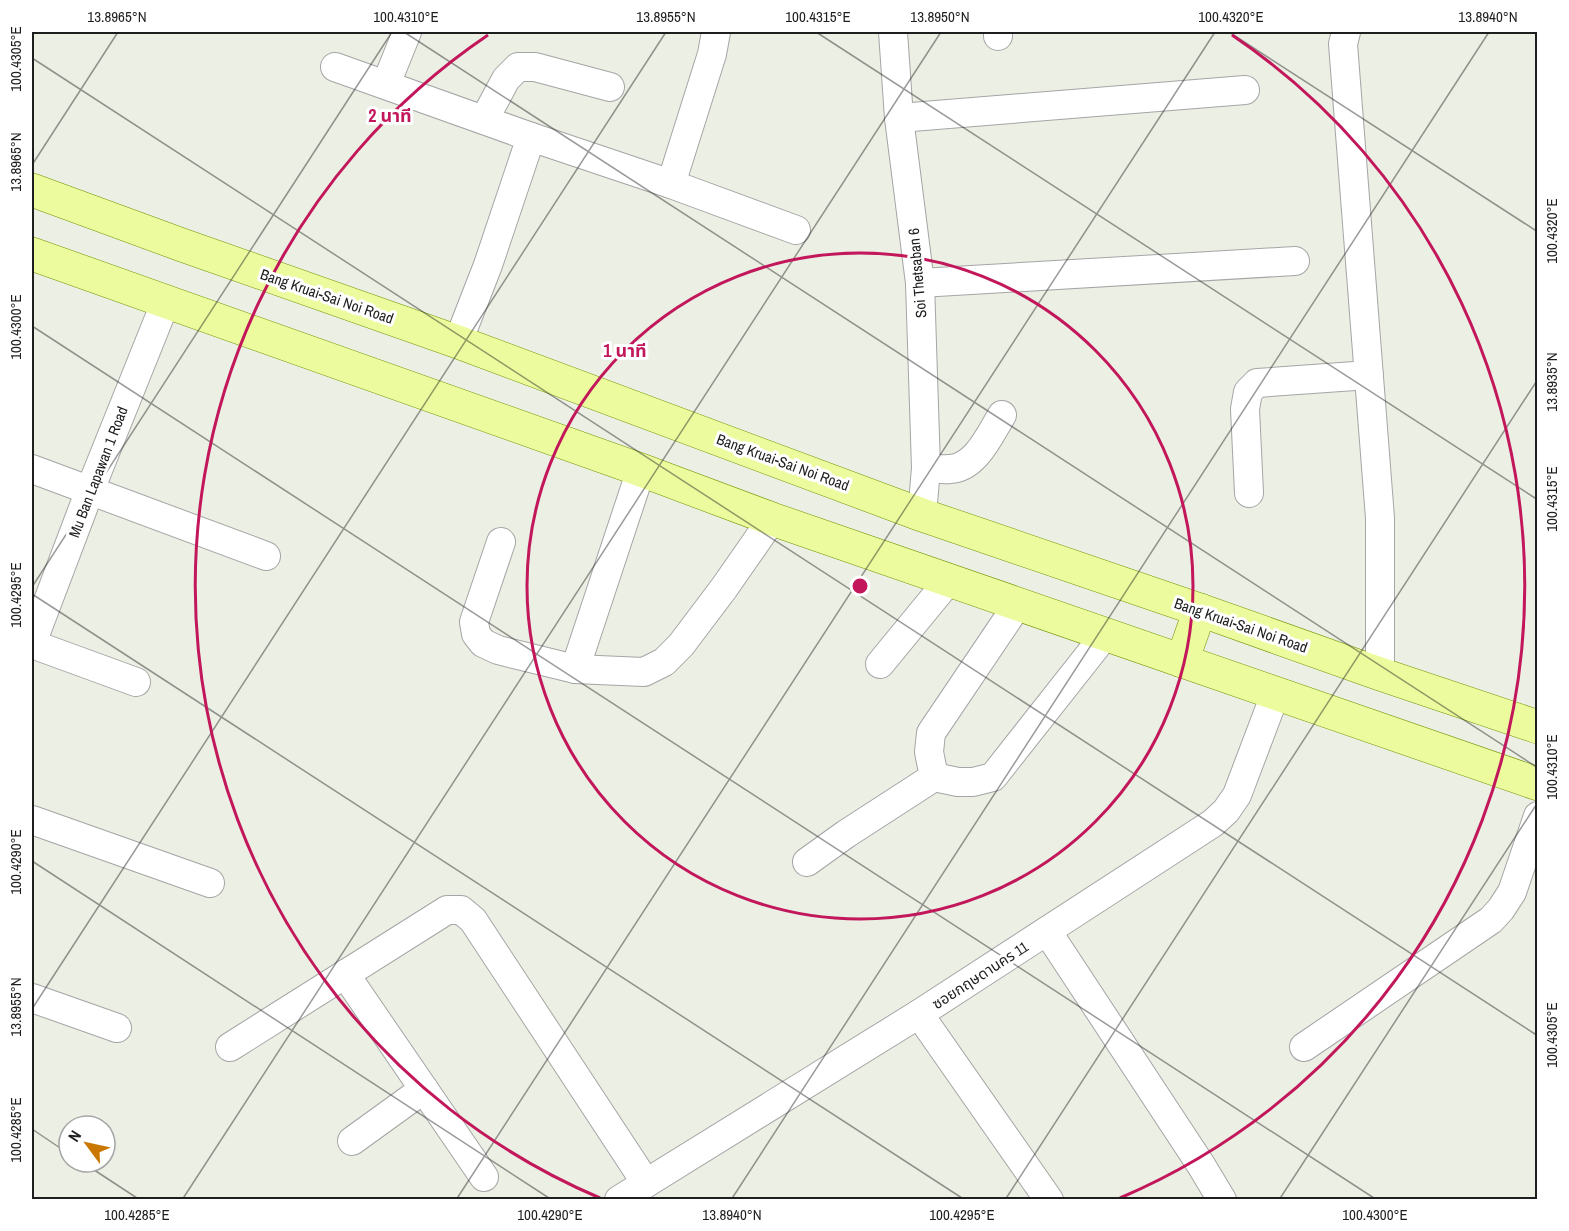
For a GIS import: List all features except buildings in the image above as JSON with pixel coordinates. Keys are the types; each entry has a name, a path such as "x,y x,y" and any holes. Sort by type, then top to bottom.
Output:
{"main road":[{"name":"Bang Kruai-Sai Noi Road","path":"32,190 458,342 922,514 1538,727"},
{"path":"32,254 641,470 772,519 1538,784"},
{"path":"1182,661 1200,610"}],"street":[{"path":"386,84 407,32"},
{"path":"671,184 712,54 716,32"},
{"name":"Soi Thetsaban 6","path":"893,32 899,118 920,283 926,468 922,514"},
{"path":"1346,32 1343,44 1380,518 1380,674"},
{"path":"335,67 796,230"},
{"path":"483,120 506,79 518,68 535,67 610,87"},
{"path":"899,118 1245,90"},
{"path":"458,342 488,266 531,137"},
{"path":"920,283 1295,261"},
{"name":"Mu Ban Lapawan 1 Road","path":"32,644 165,301"},
{"path":"1249,493 1245,409 1248,392 1257,382 1368,375"},
{"path":"926,468 952,470 966,465 978,454 1002,415"},
{"path":"32,469 266,556"},
{"path":"575,669 641,470"},
{"path":"501,542 474,622 476,634 483,644 498,650 575,669 644,672 664,662 681,645 772,519"},
{"path":"880,664 949,580"},
{"path":"934,777 929,752 931,733 1018,604"},
{"path":"807,862 934,777 958,782 973,782 993,777 1105,634"},
{"path":"32,644 136,682"},
{"name":"ซอยกฤษดานคร 11","path":"619,1200 919,1014 1213,823 1226,811 1237,795 1276,692"},
{"path":"1304,1047 1491,920 1512,892 1538,816"},
{"path":"32,820 210,884"},
{"path":"230,1047 447,910 460,910 473,920 646,1183"},
{"path":"1047,931 1222,1200"},
{"path":"345,974 484,1177"},
{"path":"32,998 117,1028"},
{"path":"919,1014 1049,1200"},
{"path":"352,1141 424,1089"}]}
